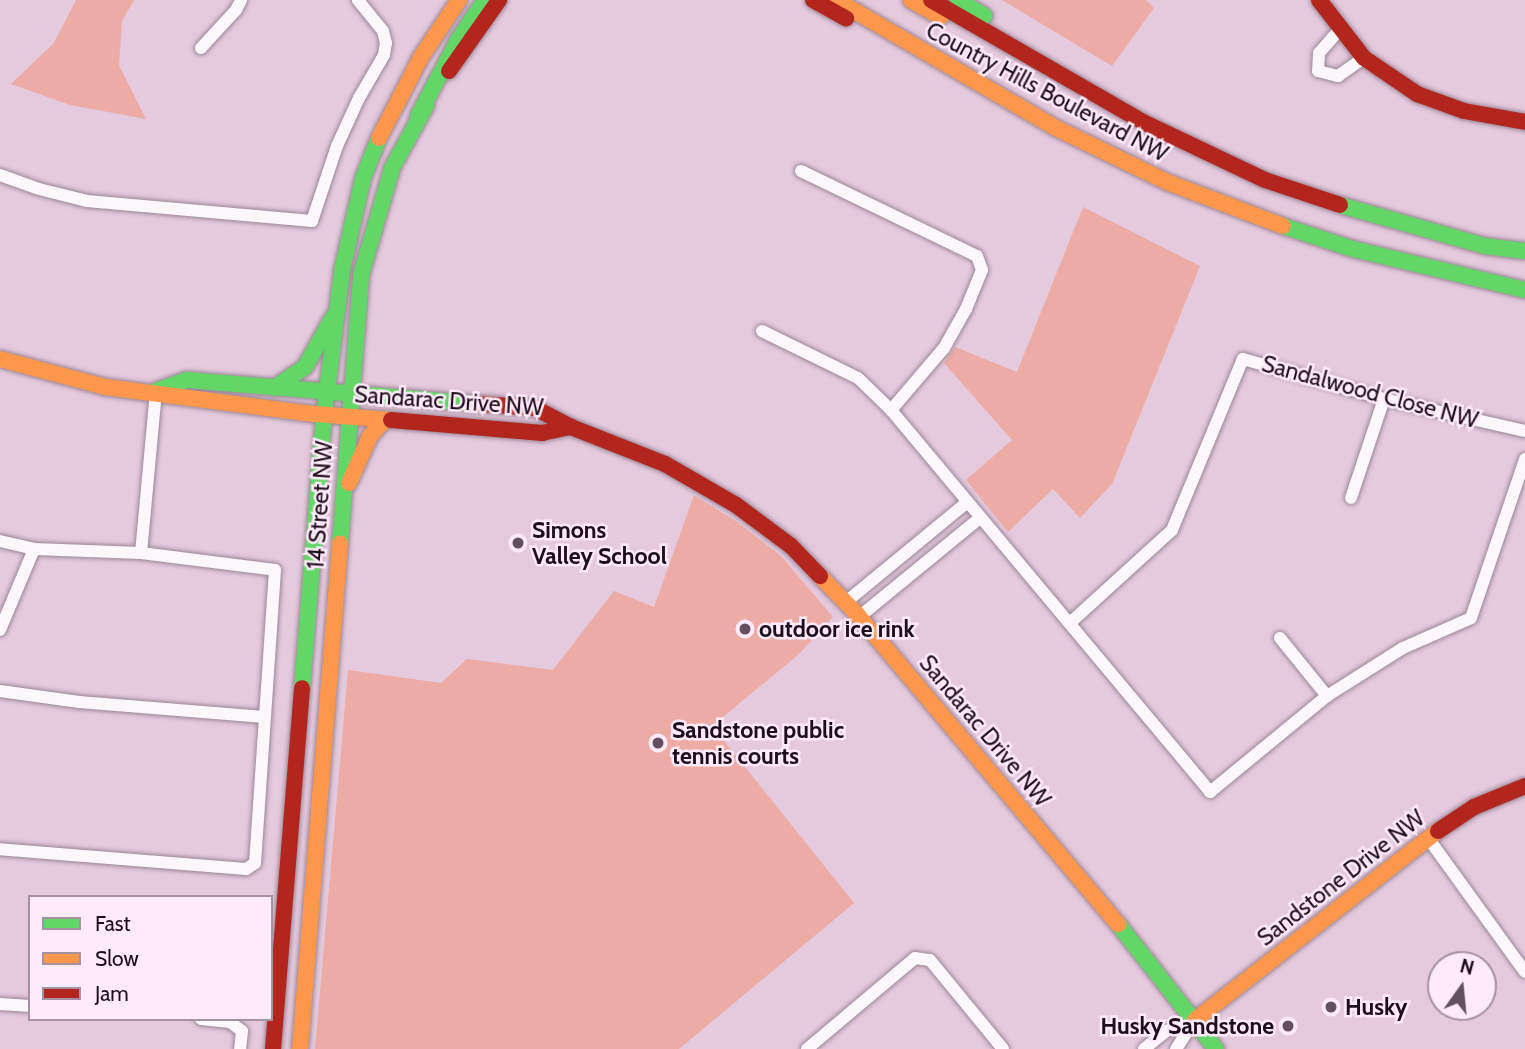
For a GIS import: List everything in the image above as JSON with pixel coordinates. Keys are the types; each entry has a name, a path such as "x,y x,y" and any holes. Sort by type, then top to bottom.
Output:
{"main road":[{"name":"14 Street NW","path":"273,1049 326,391 342,270 363,178 388,117 414,69 459,0"},
{"path":"418,116 458,40 485,0"},
{"name":"14 Street NW","path":"300,1049 360,275 392,168 418,116 499,0"},
{"path":"813,0 885,39 914,47"},
{"name":"Country Hills Boulevard NW","path":"836,0 914,47 1108,155 1224,206 1353,249 1525,290"},
{"path":"911,0 1064,88 1143,121"},
{"name":"Country Hills Boulevard NW","path":"931,0 1143,121 1265,180 1369,214 1485,246 1525,251"},
{"path":"958,0 1074,71 1143,121"},
{"path":"1320,0 1364,58 1417,94 1464,111 1525,122"},
{"path":"274,388 304,367 337,311"},
{"path":"0,359 105,387 156,391"},
{"name":"Sandarac Drive NW","path":"156,391 187,380 535,408 570,427 666,464 736,505 791,546 846,602 1126,934 1216,1049"},
{"name":"Sandarac Drive NW","path":"156,391 184,398 324,415 542,433 570,427"},
{"path":"344,493 370,436 384,419"},
{"name":"Sandstone Drive NW","path":"1195,1020 1428,838 1474,807 1525,786"}],"street":[{"path":"201,48 236,10 241,0"},
{"path":"0,175 39,189 87,201 312,221 337,146 359,98 384,55 386,43 383,31 358,0"},
{"path":"1340,29 1319,53 1318,71 1338,76 1364,58"},
{"path":"801,171 977,256 982,270 950,339 923,376 891,410"},
{"path":"762,331 858,378 891,410 966,503 1071,622 1210,792 1327,696 1403,648 1471,618 1525,459"},
{"name":"Sandalwood Close NW","path":"1071,622 1172,530 1242,359 1384,399 1525,431"},
{"path":"141,553 156,391"},
{"path":"1351,498 1384,399"},
{"path":"846,602 966,503"},
{"path":"859,617 980,519"},
{"path":"0,541 34,549 141,553 275,570 255,863 246,869 0,849"},
{"path":"0,629 34,549"},
{"path":"1280,638 1327,696"},
{"path":"0,691 79,702 264,717"},
{"path":"1428,838 1523,964"},
{"path":"807,1049 915,958 930,960 1003,1049"},
{"path":"0,1004 28,1006"},
{"path":"1144,1049 1166,1031 1195,1020"},
{"path":"1176,1049 1195,1020"},
{"path":"230,1021 242,1031 240,1049"}],"shaded area":[{"path":"76,0 134,0 122,21 119,65 146,119 70,105 11,84 54,43"},
{"path":"1002,0 1146,0 1154,8 1112,66"},
{"path":"1083,207 1200,266 1112,484 1080,518 1053,489 1008,532 966,480 1012,440 944,363 955,347 1017,372"},
{"path":"694,495 737,522 781,556 833,617 798,655 712,726 854,903 679,1049 315,1049 348,670 441,683 467,659 553,670 614,591 654,607"}],"traffic: fast":[{"path":"418,116 458,40 485,0"},
{"path":"958,0 985,16"},
{"path":"340,544 361,275 392,168 426,106"},
{"path":"302,688 324,415 342,270 363,178 379,138"},
{"path":"1340,205 1485,246 1525,251"},
{"path":"1283,226 1353,249 1525,290"},
{"path":"274,388 305,367 333,317"},
{"path":"156,391 187,380 481,404"},
{"path":"1118,924 1216,1049"}],"traffic: slow":[{"path":"379,138 421,57 459,0"},
{"path":"836,0 1056,128 1167,182 1283,226"},
{"path":"911,0 941,17"},
{"path":"0,359 105,387 304,413 391,420"},
{"path":"349,483 370,436 385,420"},
{"path":"300,1049 340,544"},
{"path":"820,576 856,613 1118,924"},
{"path":"1195,1020 1438,831"}],"traffic: jam":[{"path":"449,71 499,0"},
{"path":"813,0 846,18"},
{"path":"931,0 1143,122 1265,180 1340,205"},
{"path":"1319,0 1364,58 1417,94 1464,111 1525,122"},
{"path":"481,404 535,408 571,427 665,464 736,505 791,546 820,576"},
{"path":"391,420 542,433 571,427"},
{"path":"273,1049 302,688"},
{"path":"1438,831 1474,807 1525,786"}],"place":[{"name":"Simons Valley School","path":"518,543"},
{"name":"outdoor ice rink","path":"745,629"},
{"name":"Sandstone public tennis courts","path":"658,743"},
{"name":"Husky","path":"1331,1007"},
{"name":"Husky Sandstone","path":"1288,1026"}]}
